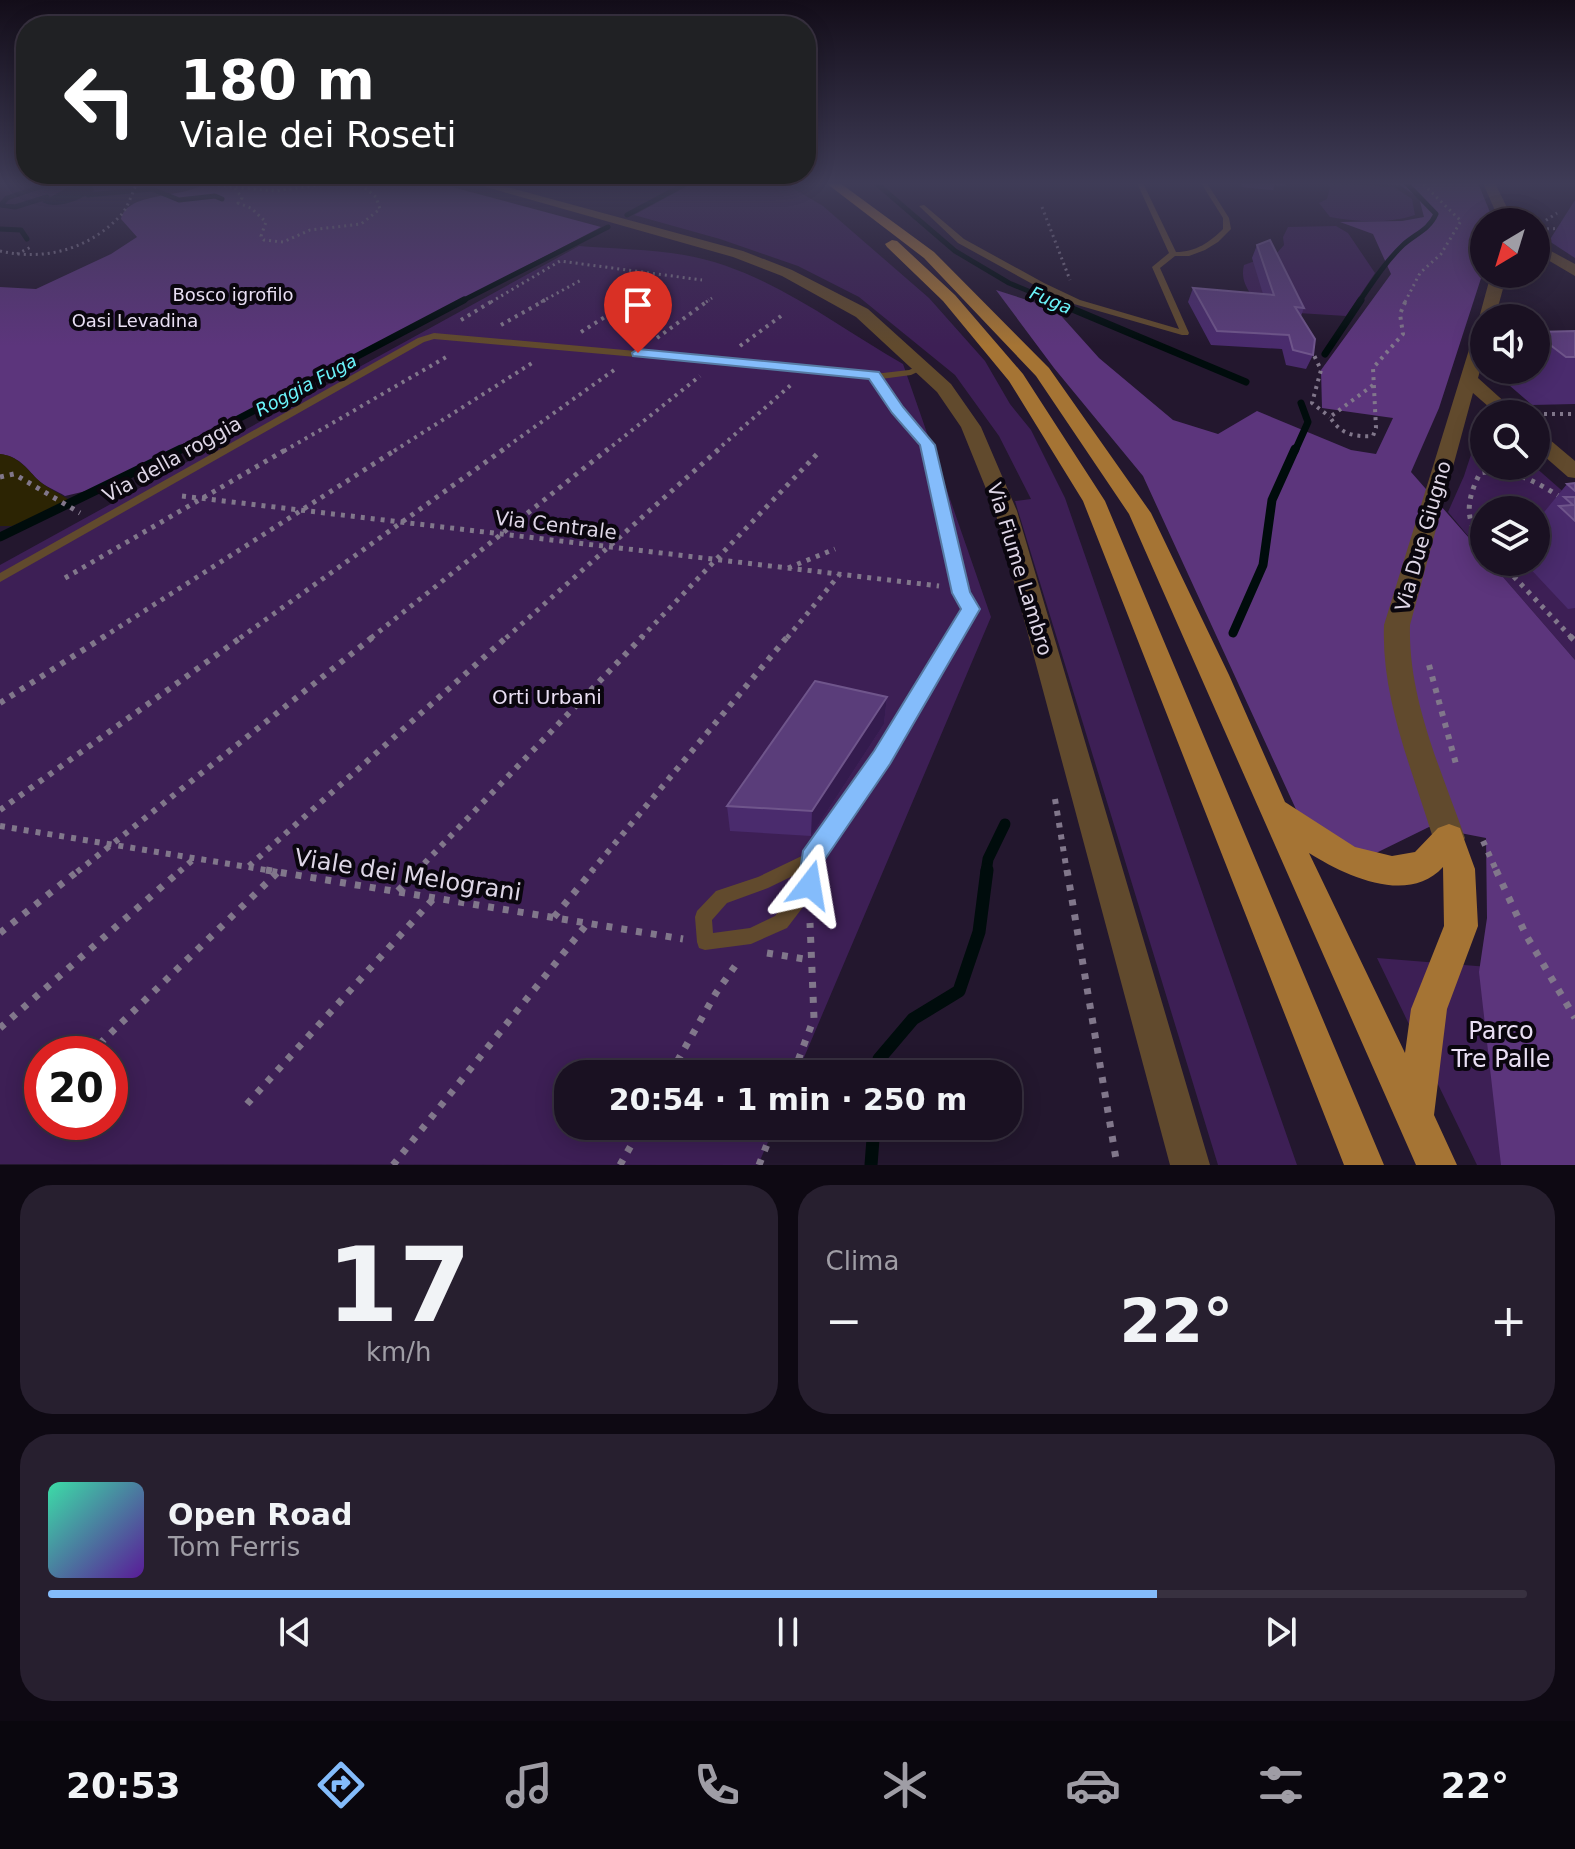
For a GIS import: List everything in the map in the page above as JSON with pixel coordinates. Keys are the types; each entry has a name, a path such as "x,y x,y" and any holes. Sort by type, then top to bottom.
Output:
{"main road":[{"path":"883,237 949,298 1017,378 1094,501 1364,1165"},
{"path":"905,237 929,255 1043,372 1140,513 1437,1165"},
{"path":"1272,808 1305,834 1349,860 1392,871 1423,866 1465,837"},
{"path":"1415,1115 1429,1009 1461,926 1459,869 1465,837"}],"street":[{"name":"Via Fiume Lambro","path":"680,237 787,273 862,313 944,388 971,427 1006,511 1190,1165"},
{"path":"1550,256 1575,271"},
{"name":"Via Due Giugno","path":"1465,837 1402,692 1396,641 1408,579 1470,376"},
{"path":"1469,380 1492,400"},
{"path":"1550,450 1575,472"}],"lane":[{"path":"957,237 1041,285 1100,309 1185,333 1156,267 1173,254 1188,256 1213,244 1219,237"},
{"path":"1165,237 1173,254"},
{"name":"Via della roggia","path":"0,578 421,340 434,336 874,375 893,376 923,367"},
{"path":"812,859 810,885 781,922 751,936 705,942 703,917 722,897 762,883 812,859 882,758 971,609 960,588 928,445 897,410 874,375"}],"path":[{"path":"0,251 26,257 51,255 92,237"},
{"path":"262,237 283,242 293,237"},
{"path":"1054,237 1075,288 1100,309"},
{"path":"1308,342 1321,370 1312,403 1330,417 1336,428 1355,437 1373,436 1376,428 1373,368 1403,334 1400,314 1411,288 1420,273 1441,254 1451,237"},
{"path":"17,254 33,246"},
{"path":"434,336 560,261 702,280"},
{"path":"65,578 583,279"},
{"path":"0,703 298,510 655,286"},
{"path":"0,810 712,298"},
{"path":"0,933 720,360 781,316"},
{"path":"249,867 810,369"},
{"path":"1330,417 1373,385"},
{"path":"1550,414 1575,414"},
{"path":"397,892 819,452"},
{"path":"1471,496 1480,473 1491,470 1512,474 1539,485 1564,500"},
{"path":"0,477 14,474 74,509"},
{"name":"Via Centrale","path":"149,492 960,588"},
{"path":"1470,498 1467,505 1470,529"},
{"path":"787,568 835,549"},
{"path":"554,918 840,574"},
{"path":"1513,576 1575,641"},
{"path":"1428,660 1457,766"},
{"path":"1053,791 1117,1165"},
{"name":"Viale dei Melograni","path":"0,826 747,950 716,993 678,1060"},
{"path":"1465,837 1575,1018"},
{"path":"0,1028 195,858"},
{"path":"108,1036 278,872"},
{"path":"247,1104 434,898"},
{"path":"393,1165 587,923"},
{"path":"763,952 810,960 814,1018 798,1060"},
{"path":"620,1165 634,1140"},
{"path":"759,1165 769,1140"}],"green space":[{"name":"Bosco igrofilo","path":"136,237 581,237 270,400 120,483 65,496 40,482 17,460 0,454 0,287 36,289 111,254"},
{"path":"714,237 859,237 929,298 985,361 1010,404 1031,430 1065,498 1297,1165 1218,1165 1015,501 1031,499 999,436 955,375 859,297 798,266"},
{"path":"1283,237 1351,237 1375,273 1346,316 1266,311 1245,284 1244,265 1277,253 1284,245"},
{"path":"1375,237 1470,237 1470,288 1478,288 1470,304 1439,408 1411,472 1470,539 1470,576 1502,576 1575,660 1575,1165 1501,1165 1479,972 1487,918 1486,838 1429,827 1374,854 1341,844 1300,818 1143,476 1054,368 996,290 1055,309 1099,358 1173,420 1218,434 1257,411 1351,450 1376,454 1393,418 1322,408 1321,370 1391,274"},
{"name":"Orti Urbani","path":"579,246 684,255 743,272 798,300 903,364 991,617 803,1060 554,1060 554,1140 769,1140 758,1165 0,1164 0,565"},
{"path":"1470,458 1470,480 1550,480 1575,502 1575,660 1502,576 1550,576 1550,496 1470,496 1470,538 1448,512"},
{"name":"Parco Tre Palle","path":"1377,958 1575,974 1575,1165 1477,1165"}],"sand":[{"path":"0,454 17,460 41,482 71,501 12,526 0,526"}],"building":[{"path":"1270,240 1304,308 1295,307 1315,339 1313,355 1293,350 1289,335 1217,331 1193,288 1274,295 1257,245"},
{"path":"1575,331 1575,357 1566,357 1550,345 1550,332"},
{"path":"1564,497 1575,497 1575,521 1559,506 1573,505"},
{"path":"815,681 887,697 812,811 727,806"}],"waterway":[{"name":"Roggia Fuga","path":"460,302 588,237"},
{"name":"Fuga","path":"939,237 955,251 1009,283 1055,302"},
{"path":"1359,302 1391,258 1413,237"},
{"name":"Roggia Fuga","path":"178,450 464,300"},
{"name":"Fuga","path":"1051,300 1246,382"},
{"path":"1325,354 1361,300"},
{"name":"Fuga","path":"1295,451 1308,422 1301,403"},
{"name":"Fuga","path":"1233,633 1263,565 1272,500 1295,449"},
{"name":"Roggia Fuga","path":"0,537 178,450"},
{"path":"986,872 988,859 1005,824"},
{"path":"879,1060 913,1019 959,991 979,932 987,870"},
{"path":"871,1165 873,1140"}],"route":[{"path":"638,353 874,375 897,410 928,445 961,593 971,609 882,758 812,859 810,885"}],"park label":[{"name":"Oasi Levadina","path":"135,320"}]}
